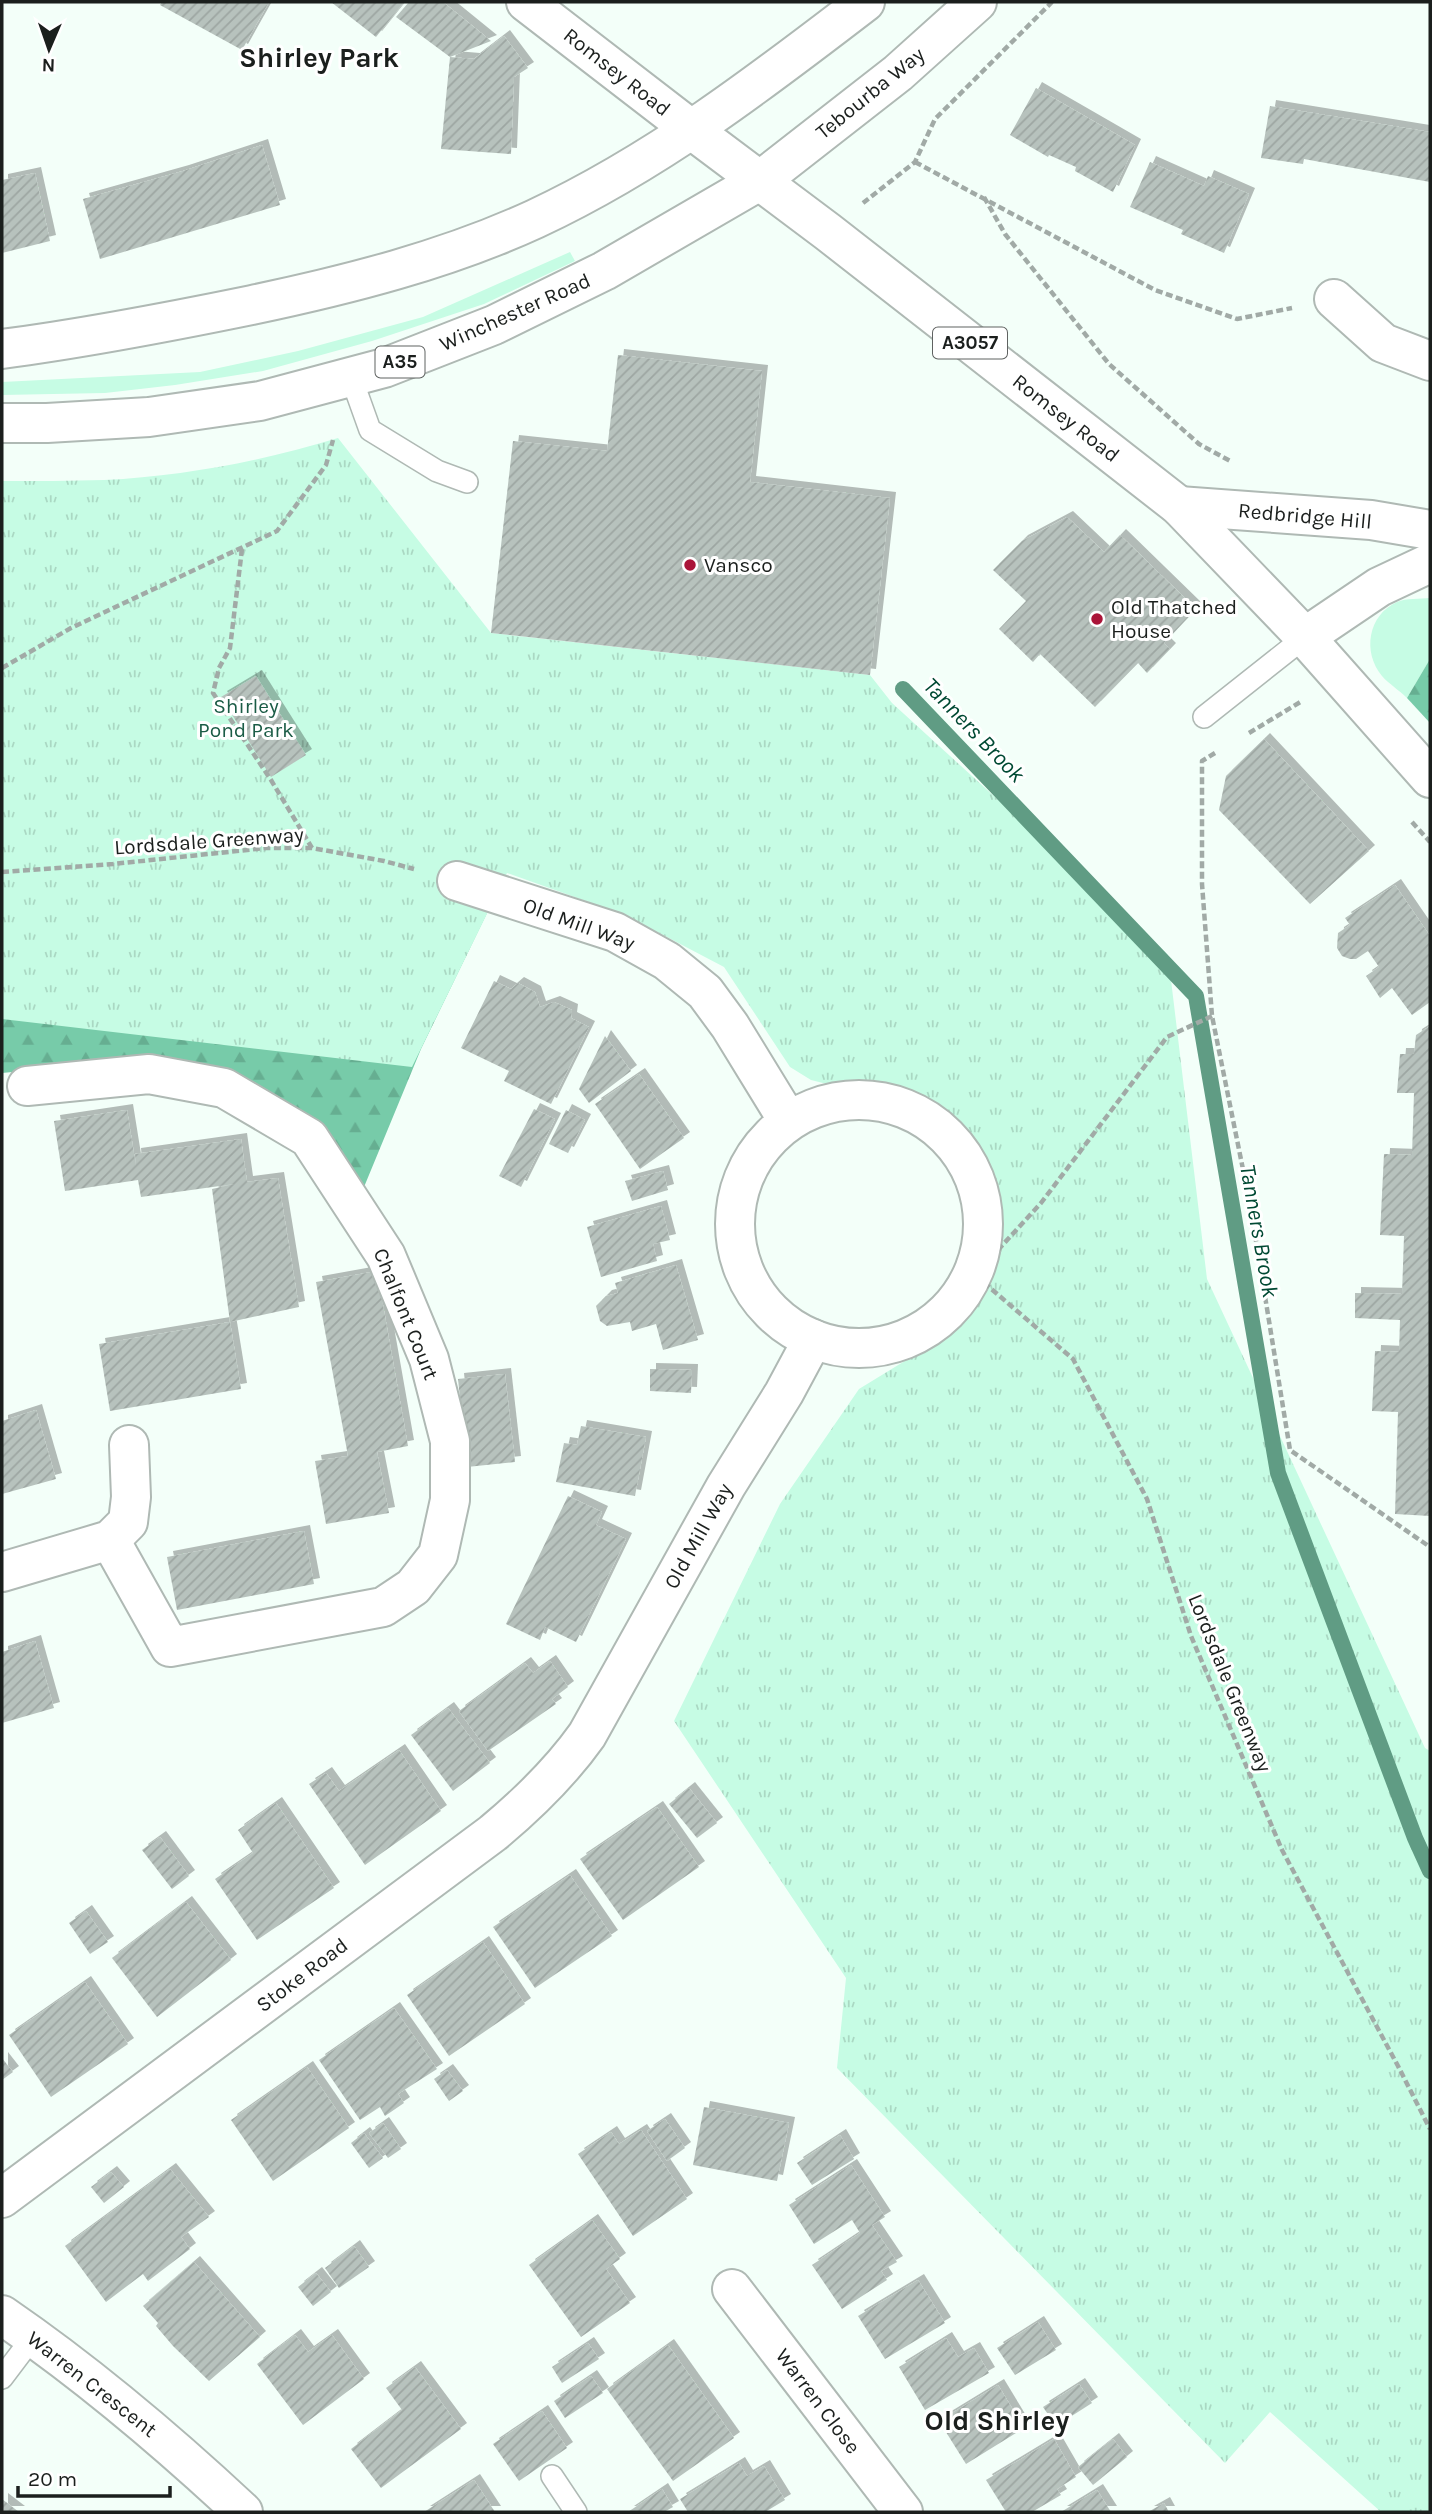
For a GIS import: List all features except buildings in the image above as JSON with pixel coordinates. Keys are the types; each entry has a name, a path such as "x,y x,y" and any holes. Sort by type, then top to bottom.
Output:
{"street":[{"name":"Romsey Road","path":"526,2 761,180 1179,506 1305,637 1430,778"},
{"path":"2,349 95,336 326,289 442,255 533,220 613,178 692,130 865,2"},
{"name":"Tebourba Way","path":"761,180 898,73 977,2"},
{"name":"Winchester Road","path":"2,423 149,418 260,401 384,368 494,325 604,271 761,180"},
{"path":"1334,299 1384,343 1430,361"},
{"name":"Redbridge Hill","path":"1179,506 1371,520 1430,530"},
{"path":"1305,637 1379,587 1430,563"},
{"name":"Old Mill Way","path":"457,881 615,932 667,961 705,992 730,1026 787,1119"},
{"name":"Chalfont Court","path":"27,1086 149,1074 225,1088 309,1138 386,1256 429,1359 450,1441 450,1500 438,1555 413,1587 383,1607 170,1647 110,1540"},
{"path":"847,1099 891,1102 930,1121 970,1164 984,1205 983,1248 975,1275 950,1310 926,1331 885,1346 851,1349 813,1339 789,1328 757,1298 738,1258 734,1230 739,1187 759,1149 787,1119 813,1107 847,1099"},
{"name":"Old Mill Way","path":"587,1735 726,1486 784,1393 813,1339"},
{"path":"2,1572 110,1540 128,1522 131,1497 129,1446"},
{"name":"Stoke Road","path":"2,2198 493,1833 532,1800 564,1767 587,1735"},
{"name":"Warren Close","path":"732,2289 903,2512"},
{"name":"Warren Crescent","path":"2,2315 97,2384 173,2447 243,2512"}],"lane":[{"path":"351,377 370,430 437,471 467,482"},
{"path":"1204,717 1305,637"},
{"path":"2,2378 33,2337"},
{"path":"552,2476 576,2512"}],"path":[{"path":"828,232 915,162 935,119 1052,2"},
{"path":"915,162 1155,290 1237,319 1334,299"},
{"path":"984,197 1005,234 1109,364 1199,444 1242,468"},
{"path":"2,668 71,628 277,531 326,465 338,425 366,416"},
{"path":"242,548 230,648 219,668 212,693 271,780 312,848"},
{"path":"1248,733 1341,677"},
{"path":"1225,747 1202,761 1202,884 1212,1016 1250,1204 1290,1450 1430,1547"},
{"name":"Lordsdale Greenway","path":"2,872 113,864 265,848 312,848 384,861 457,881"},
{"path":"975,1275 1041,1203 1167,1037 1212,1016"},
{"name":"Lordsdale Greenway","path":"975,1275 1073,1359 1147,1499 1191,1636 1282,1850 1430,2129"}],"green space":[{"path":"570,252 575,261 484,304 372,341 263,371 105,393 2,395 2,382 200,372 298,351 423,317"},
{"name":"Shirley Pond Park","path":"338,438 491,633 870,675 892,703 1168,955 1207,1279 1425,1748 1430,1751 1430,2512 1381,2512 1270,2412 1225,2463 837,2068 846,1978 674,1721 780,1504 859,1389 908,1359 957,1323 998,1260 997,1207 983,1155 936,1111 893,1089 842,1083 827,1084 811,1080 790,1067 724,967 625,915 507,873 412,1067 2,1019 2,481 104,480 163,475 281,454"},
{"path":"1430,598 1430,659 1407,698 1385,679 1376,666 1370,645 1371,635 1374,625 1387,608 1409,599"},
{"path":"1430,659 1430,723 1407,698"},
{"path":"487,913 421,1049 364,1187 147,1059 2,1073 2,978"}],"waterway":[{"name":"Tanners Brook","path":"903,689 1196,996 1278,1473 1415,1838 1430,1871"}],"place":[{"name":"Vansco","path":"690,565"},
{"name":"Old Thatched House","path":"1097,619"}],"district":[{"name":"Shirley Park","path":"319,57"},
{"name":"Old Shirley","path":"997,2420"}]}
